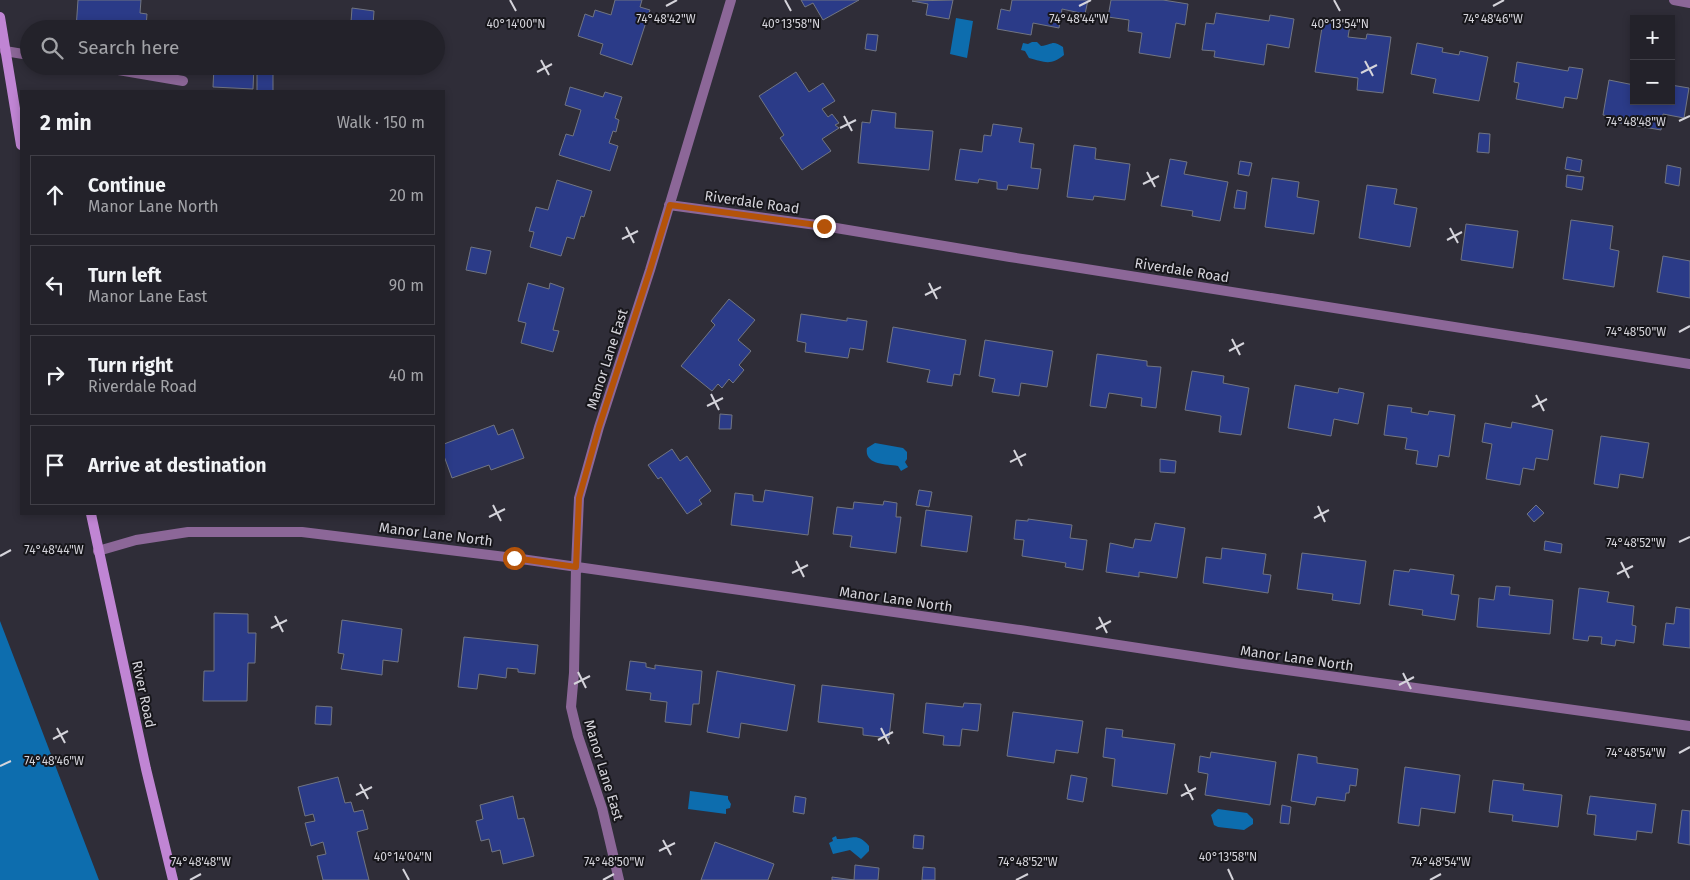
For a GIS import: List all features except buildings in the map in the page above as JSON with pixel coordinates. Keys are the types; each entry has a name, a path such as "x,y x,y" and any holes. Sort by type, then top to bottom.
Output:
{"main road":[{"path":"0,17 20,139"},
{"name":"River Road","path":"91,515 146,769 173,880"}],"street":[{"name":"Manor Lane East","path":"619,880 602,808 578,736 571,707 574,673 579,498 599,427 650,270 731,0"},
{"path":"1674,0 1690,3"},
{"path":"6,51 20,53"},
{"path":"144,75 183,82"},
{"name":"Riverdale Road","path":"670,205 824,226 1690,364"},
{"name":"Manor Lane North","path":"98,551 136,540 188,532 302,532 514,558 1253,666 1690,726"}],"water":[{"path":"956,18 973,21 967,58 950,54"},
{"path":"1037,42 1041,46 1056,43 1063,47 1064,55 1051,62 1029,58 1025,51 1021,50 1023,43 1028,44"},
{"path":"875,443 903,448 907,452 905,462 908,467 901,471 898,466 872,461 867,454 867,448"},
{"path":"0,621 99,880 0,880"},
{"path":"690,791 728,796 731,804 730,808 726,809 726,814 688,809"},
{"path":"1218,809 1247,813 1253,819 1253,824 1244,830 1218,827 1214,825 1211,815"},
{"path":"836,836 837,839 855,837 861,839 869,846 869,851 861,859 850,850 833,854 829,843"}],"route":[{"path":"514,558 576,567 579,498 599,427 670,205 824,226"}]}
